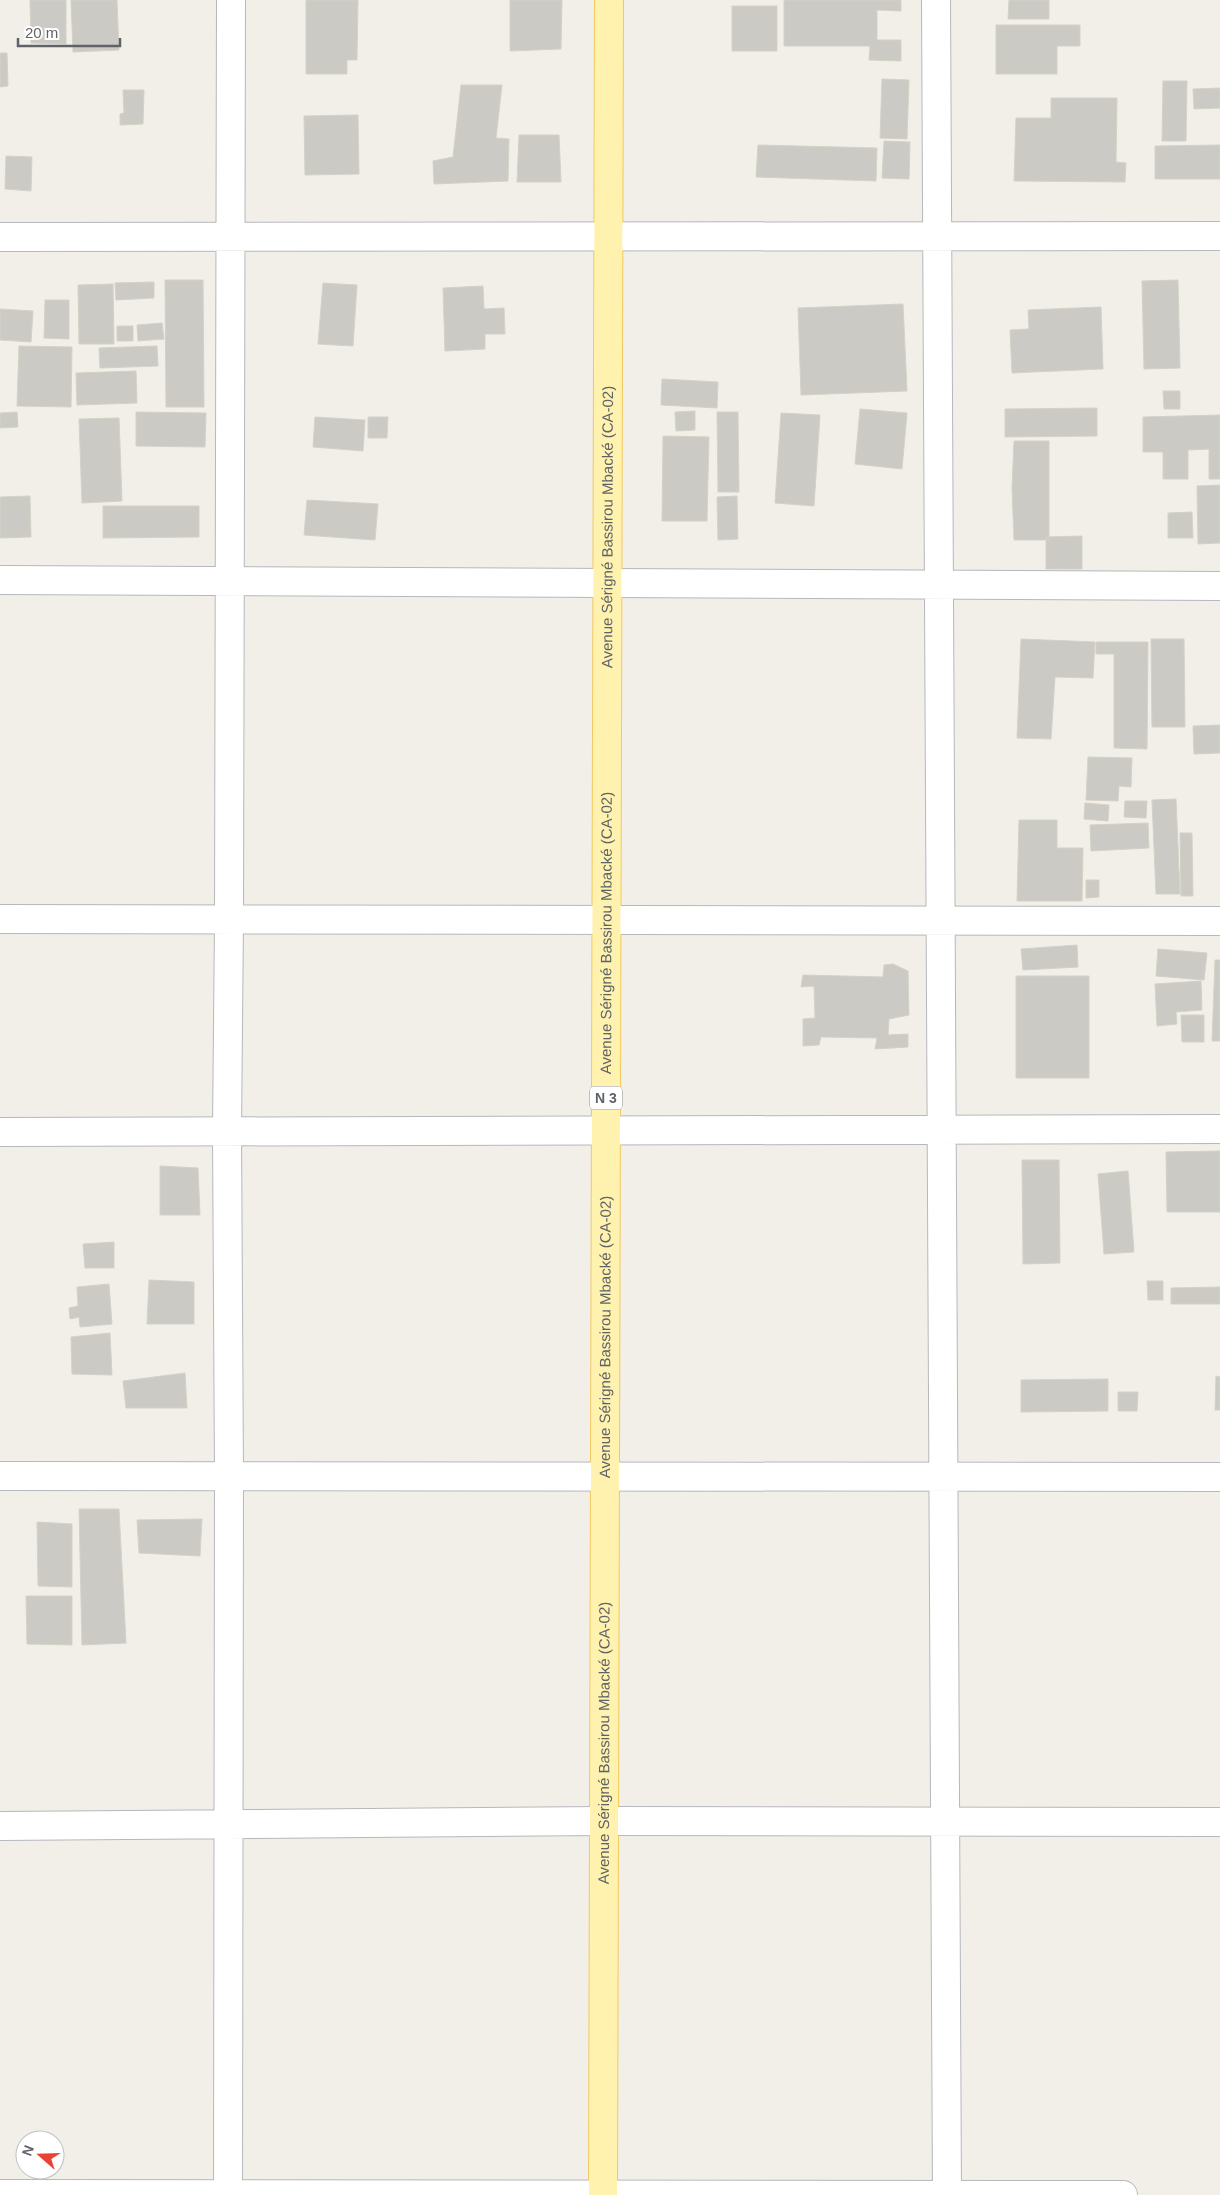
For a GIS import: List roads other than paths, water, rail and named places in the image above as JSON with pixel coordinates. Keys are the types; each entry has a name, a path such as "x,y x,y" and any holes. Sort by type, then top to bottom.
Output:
{"main road":[{"name":"Avenue Sérigné Bassirou Mbacké (CA-02)","path":"603,2195 609,0"}],"street":[{"path":"228,2194 229,1476 227,1131 231,0"},
{"path":"936,0 947,2195"},
{"path":"0,237 1220,236"},
{"path":"0,580 1220,586"},
{"path":"0,919 1220,921"},
{"path":"0,1132 1220,1129"},
{"path":"0,1476 1220,1477"},
{"path":"0,1826 604,1821 1220,1822"},
{"path":"0,2194 1123,2195"}]}
